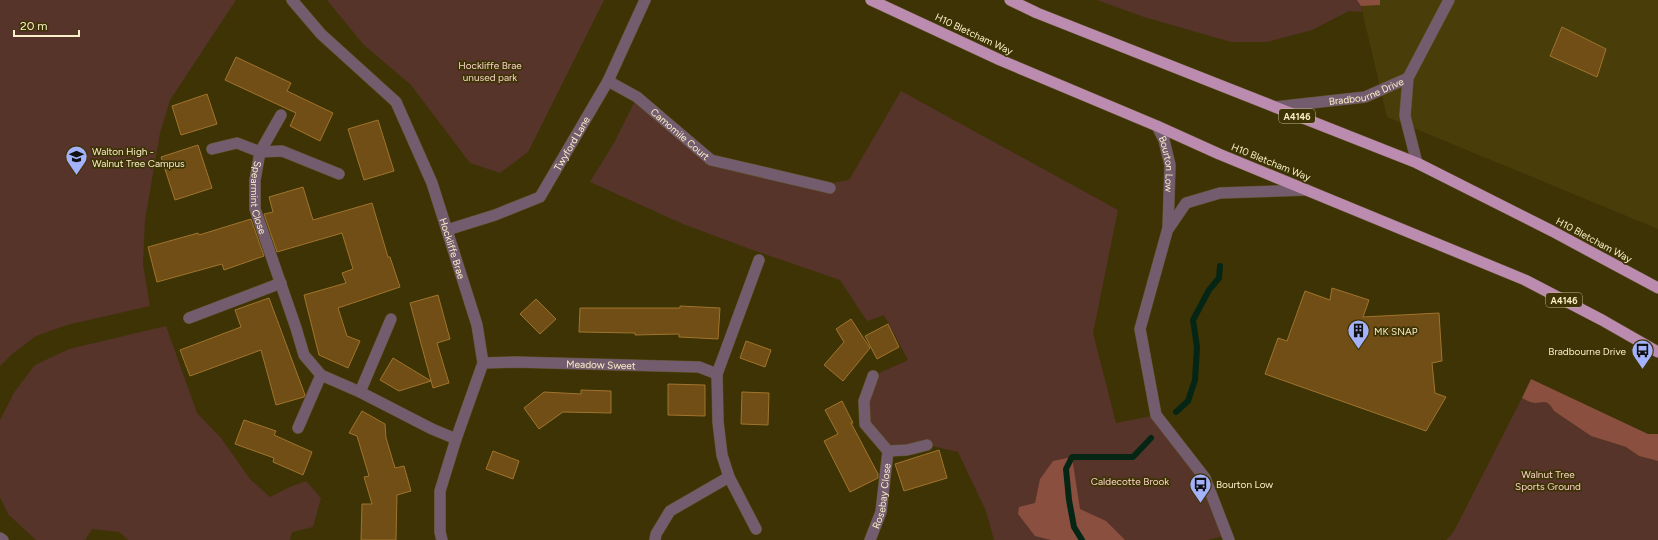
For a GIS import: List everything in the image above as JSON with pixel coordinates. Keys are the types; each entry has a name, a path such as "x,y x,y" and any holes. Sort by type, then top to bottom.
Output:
{"highway":[{"name":"H10 Bletcham Way","path":"871,0 1000,60 1219,154 1525,280 1602,320 1658,352"},
{"name":"H10 Bletcham Way","path":"1010,0 1037,13 1417,163 1552,231 1658,288"}],"street":[{"name":"Hockliffe Brae","path":"292,0 321,34 396,102 432,183 477,325 483,363 456,439 440,491 440,532 442,540"},
{"name":"Twyford Lane","path":"447,230 495,215 540,197 608,81 645,0"},
{"name":"Bradbourne Drive","path":"1417,163 1405,116 1408,78 1449,0"},
{"name":"Bradbourne Drive","path":"1275,107 1365,97 1408,78"},
{"name":"Camomile Court","path":"608,81 637,97 710,160 830,188"},
{"name":"Spearmint Close","path":"281,115 260,152 255,180 255,209 304,355 321,376 360,392 432,429 456,439"},
{"name":"Bourton Low","path":"1156,126 1164,140 1170,165 1168,228 1140,329 1156,415 1205,478 1229,540"},
{"path":"212,149 237,142 260,152 282,151 339,174"},
{"name":"Bourton Low","path":"1168,228 1186,203 1220,193 1307,190"},
{"path":"756,529 729,477 722,455 718,422 716,374 759,260"},
{"path":"189,318 281,283"},
{"path":"360,392 391,319"},
{"name":"Meadow Sweet","path":"483,363 514,362 699,367 716,374"},
{"path":"298,428 321,376"},
{"name":"Rosebay Close","path":"870,540 881,512 888,451 865,424 864,401 873,376"},
{"name":"Rosebay Close","path":"888,451 907,450 927,445"},
{"path":"655,540 656,534 670,511 729,477"},
{"path":"0,538 4,540"}],"shaded area":[{"path":"1357,0 1380,0 1380,5 1361,6"},
{"path":"1365,0 1658,0 1658,229 1387,117 1361,6"},
{"path":"1531,379 1648,434 1658,434 1658,461 1639,456 1626,447 1591,436 1554,411 1546,402 1533,403 1522,398"},
{"path":"1072,457 1080,509 1106,521 1125,540 1051,540 1035,536 1018,514 1019,507 1035,503 1040,479 1053,461"}],"green space":[{"name":"Walton High - Walnut Tree Campus","path":"0,0 236,0 170,100 160,133 145,220 143,264 150,306 67,325 36,336 11,355 0,366"},
{"name":"Hockliffe Brae unused park","path":"327,0 604,0 528,152 500,173 470,163 411,85 363,44"},
{"path":"1097,0 1365,0 1361,6 1362,12 1349,11 1312,30 1267,42 1231,42 1144,17"},
{"name":"Caldecotte Brook","path":"901,91 1118,210 1093,333 1116,423 1156,415 1205,478 1228,535 1207,540 994,540 986,511 958,452 927,445 888,451 865,424 873,376 908,360 884,315 867,321 840,280 683,224 590,182 614,143 637,97 711,160 832,183 849,180"},
{"path":"166,326 197,413 221,438 250,479 270,497 306,481 321,498 313,527 292,532 290,540 128,540 119,532 92,529 85,540 36,540 8,514 0,497 0,420 15,391 35,365 69,349"},
{"name":"Walnut Tree Sports Ground","path":"1522,398 1533,403 1546,402 1554,411 1591,436 1626,447 1639,456 1658,461 1658,540 1446,540 1453,533"}],"building":[{"path":"1562,27 1606,49 1597,77 1550,56"},
{"path":"236,57 291,83 287,91 333,113 320,141 290,126 296,113 225,80"},
{"path":"207,94 217,124 181,135 172,106"},
{"path":"378,120 394,171 364,180 348,129"},
{"path":"198,145 212,188 175,200 161,157"},
{"path":"303,187 313,220 372,203 388,257 390,257 400,287 338,308 347,336 360,341 348,368 319,355 304,295 346,283 342,273 353,269 342,233 277,252 264,214 273,212 269,197"},
{"path":"251,219 264,256 224,270 222,264 157,282 148,247 198,233 199,235"},
{"name":"MK SNAP","path":"1332,288 1369,300 1363,317 1439,313 1442,361 1432,363 1435,393 1446,397 1426,431 1265,374 1278,338 1287,341 1305,291 1330,300"},
{"path":"438,295 450,339 437,343 449,383 433,388 410,303"},
{"path":"269,298 305,395 304,397 276,405 261,350 190,376 180,350 241,327 235,310"},
{"path":"536,299 556,319 540,334 520,314"},
{"path":"680,306 720,308 718,339 679,337 679,334 635,335 635,333 579,332 580,308 680,308"},
{"path":"851,319 870,348 843,381 824,365 844,342 836,329"},
{"path":"888,324 899,347 877,359 865,336"},
{"path":"746,341 771,350 765,367 740,358"},
{"path":"393,358 431,381 399,391 380,380"},
{"path":"668,384 705,385 705,416 668,415"},
{"path":"581,390 611,391 611,413 563,412 539,429 524,408 544,392 581,394"},
{"path":"742,392 769,393 768,425 741,424"},
{"path":"842,401 853,423 851,423 878,474 878,478 850,492 824,441 838,434 825,410"},
{"path":"362,411 385,424 386,438 395,468 404,466 411,491 397,495 396,540 361,540 362,504 372,504 364,477 369,476 357,436 349,433"},
{"path":"244,420 276,431 274,435 312,452 303,475 273,462 274,458 235,444"},
{"path":"939,450 947,478 904,491 895,464"},
{"path":"493,451 519,461 513,479 486,469"}],"waterway":[{"path":"1176,412 1188,401 1195,380 1197,347 1193,320 1209,290 1219,278 1220,266"},
{"path":"1082,540 1074,527 1069,500 1066,469 1072,457 1133,457 1151,438"}],"place":[{"name":"Walton High - Walnut Tree Campus","path":"76,176"},
{"name":"MK SNAP","path":"1358,350"},
{"name":"Bradbourne Drive","path":"1642,370"},
{"name":"Bourton Low","path":"1200,504"}]}
